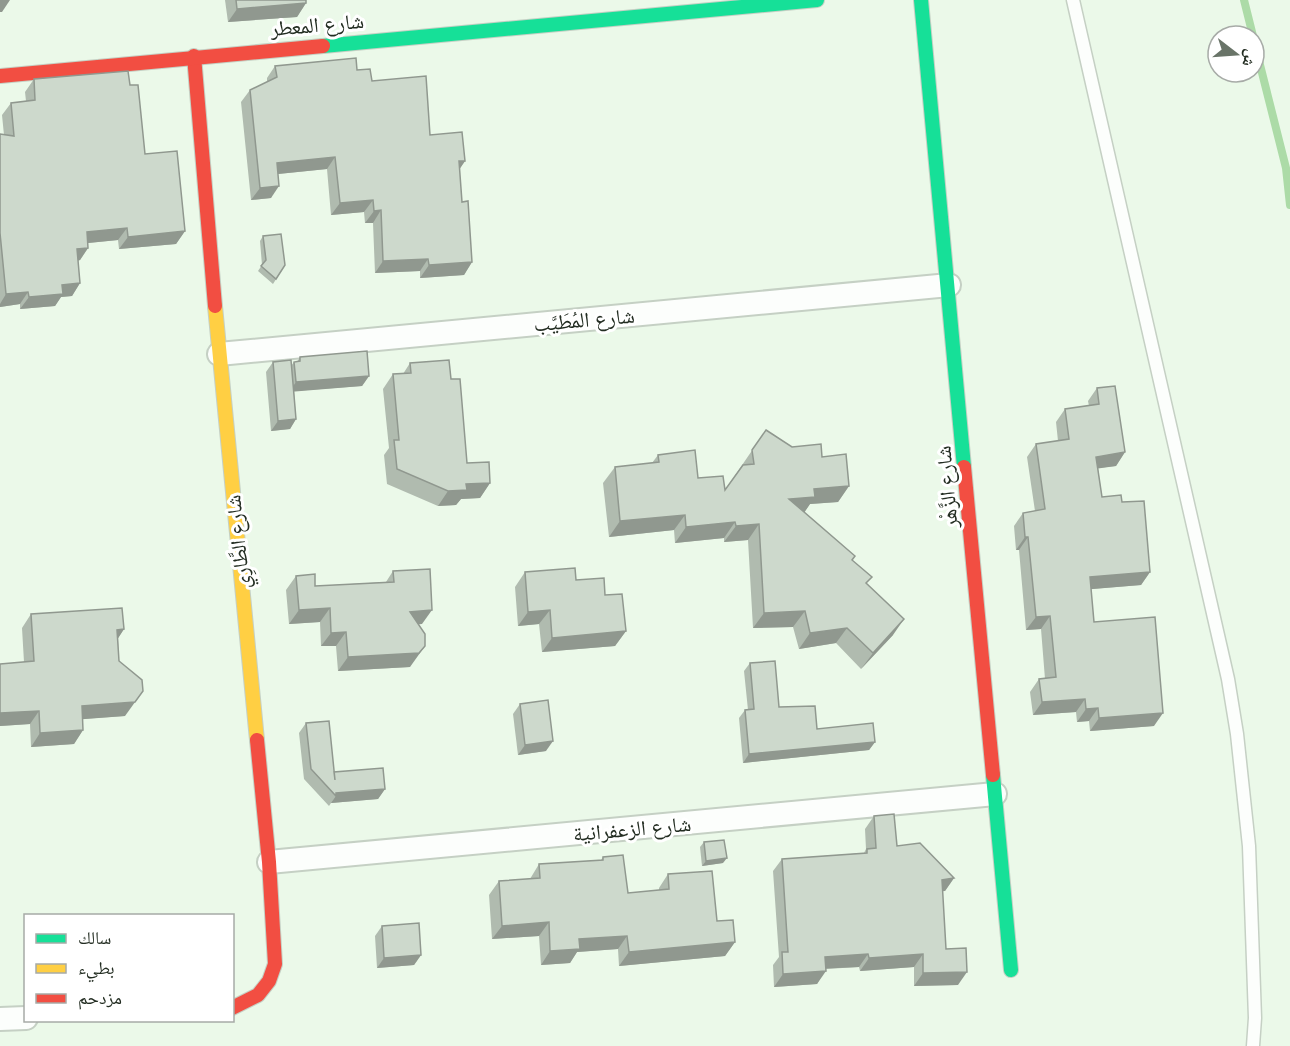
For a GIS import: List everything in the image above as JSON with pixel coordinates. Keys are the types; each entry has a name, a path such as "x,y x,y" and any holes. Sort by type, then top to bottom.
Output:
{"street":[{"name":"شارع المعطر","path":"0,76 697,5 817,0"},
{"name":"شارع الزَّهْر","path":"921,0 1011,970"},
{"name":"شارع الطَّارِي","path":"194,56 219,354 269,862 275,964 269,981 258,995 243,1005 234,1007"},
{"name":"شارع المُطَيَّب","path":"219,354 949,285"},
{"name":"شارع الزعفرانية","path":"269,862 995,794"},
{"path":"0,1018 24,1018"}],"lane":[{"path":"1073,0 1233,712 1249,846 1255,1018 1253,1046"}],"building":[{"path":"236,0 306,0 306,3 237,9"},
{"path":"356,58 357,70 370,69 372,81 426,76 430,135 462,132 465,161 459,161 462,202 468,201 472,262 429,265 428,259 383,261 381,210 374,211 373,200 340,203 335,157 277,163 279,186 260,188 250,90 277,77 275,66"},
{"path":"128,71 130,85 138,85 145,154 177,151 185,231 128,237 127,228 87,232 88,248 77,249 80,283 62,285 63,294 29,297 28,292 6,294 0,233 0,134 14,136 11,103 35,100 34,79"},
{"path":"281,234 285,265 276,279 261,266 266,260 263,236"},
{"path":"367,351 369,376 296,382 294,362 300,361 300,357"},
{"path":"291,360 296,419 278,421 273,362"},
{"path":"449,360 451,379 460,379 467,463 489,462 490,483 466,484 467,490 448,491 397,469 394,440 399,440 393,374 411,373 410,363"},
{"path":"1115,386 1125,452 1096,457 1102,497 1121,495 1122,502 1144,501 1150,572 1090,577 1094,622 1155,617 1163,713 1099,718 1098,708 1086,709 1085,699 1042,702 1039,679 1056,677 1050,616 1036,617 1028,537 1025,537 1023,513 1045,509 1036,444 1069,439 1065,409 1099,404 1097,388"},
{"path":"766,430 792,447 821,444 822,457 846,454 849,486 814,489 815,497 789,499 855,556 852,560 872,577 866,583 904,619 873,653 847,628 810,633 805,611 764,613 759,524 736,526 735,522 686,527 685,515 620,521 615,467 659,462 658,455 695,450 698,478 723,476 725,490 743,465 754,464 752,450"},
{"path":"575,568 576,580 604,578 605,595 622,594 626,631 552,638 550,610 528,612 525,572"},
{"path":"430,569 432,610 410,612 425,634 425,646 419,653 348,657 346,632 331,633 330,608 299,610 296,576 315,574 315,586 394,582 393,571"},
{"path":"122,608 124,629 117,630 119,661 142,680 143,691 135,702 82,706 83,730 40,733 39,711 0,713 0,664 34,661 31,614"},
{"path":"775,661 779,707 815,706 817,729 873,723 875,742 749,754 745,710 754,709 750,663"},
{"path":"548,700 553,741 525,745 520,704"},
{"path":"329,721 334,772 383,768 385,789 336,793 336,796 311,769 306,723"},
{"path":"894,814 897,846 920,843 954,878 942,880 946,949 966,948 967,972 923,973 923,954 869,958 868,954 825,957 826,971 783,974 782,952 788,952 782,859 867,853 867,849 876,848 874,816"},
{"path":"724,840 727,858 706,861 704,842"},
{"path":"623,855 628,893 669,889 668,874 712,871 717,921 733,920 735,942 629,952 627,936 579,939 580,949 550,951 549,922 502,926 499,881 540,878 539,864 603,860 603,857"},
{"path":"419,923 421,955 384,958 382,926"}],"waterway":[{"path":"1244,0 1250,24"},
{"path":"1265,84 1286,168 1290,205"}],"traffic: fast":[{"path":"323,46 817,0"},
{"path":"921,0 964,467"},
{"path":"993,775 1011,970"}],"traffic: slow":[{"path":"215,306 257,740"}],"traffic: jam":[{"path":"0,76 323,46"},
{"path":"194,56 215,306"},
{"path":"964,467 993,775"},
{"path":"234,1007 258,995 269,981 275,964 269,862 257,740"}]}
